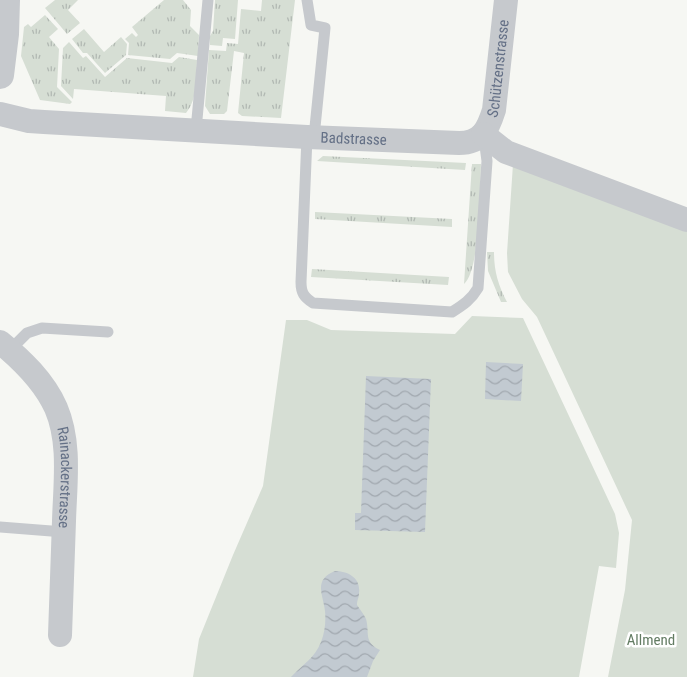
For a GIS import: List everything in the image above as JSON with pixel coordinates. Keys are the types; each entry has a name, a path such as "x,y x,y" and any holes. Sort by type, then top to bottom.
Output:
{"street":[{"path":"0,75 5,34 6,0"},
{"name":"Schützenstrasse","path":"483,134 494,110 506,0"},
{"name":"Badstrasse","path":"0,114 28,121 311,137 466,143 477,139 483,134"},
{"path":"483,134 506,152 687,220"},
{"name":"Rainackerstrasse","path":"5,346 39,380 56,408 65,440 60,635"}],"lane":[{"path":"196,130 208,0"},
{"path":"307,0 311,25 325,28 311,137 301,282 301,290 305,297 313,303 452,312 473,297 478,288 488,161 483,134"},
{"path":"5,346 27,333 42,328 108,332"},
{"path":"0,528 64,532"}],"green space":[{"path":"55,0 78,0 68,10 80,23 67,34 45,8"},
{"path":"164,0 183,0 191,10 190,26 199,35 198,56 177,53 170,59 128,55 129,43 125,39 132,33 136,37 138,35 132,27"},
{"path":"215,0 238,0 235,39 223,38 222,46 210,45"},
{"path":"262,0 295,0 281,118 242,116 238,113 244,53 234,51 227,111 224,114 210,114 205,106 209,50 226,51 227,43 238,44 241,9 261,11"},
{"path":"45,15 58,29 49,37 59,49 57,87 72,102 70,104 40,100 21,56 24,27 28,24 31,27"},
{"path":"84,29 104,52 121,37 127,44 126,55 105,73 87,53 83,53 72,39"},
{"path":"69,42 83,58 86,56 105,77 127,58 172,63 179,57 197,60 196,88 190,107 186,113 165,111 166,96 74,89 73,99 61,86 63,48"},
{"path":"323,156 466,163 465,170 317,161"},
{"path":"472,164 481,164 479,209 473,263 464,284"},
{"name":"Allmend","path":"513,164 687,228 687,677 608,677 625,590 632,520 537,317 522,299 508,272 507,253"},
{"path":"315,212 452,219 452,227 315,219"},
{"path":"487,252 494,252 497,278 507,302 501,302 488,271"},
{"path":"312,269 449,277 448,285 311,277"},
{"path":"472,316 523,318 615,514 619,533 616,568 599,566 579,677 193,677 199,639 263,486 286,320 307,320 331,330 455,334"}],"water":[{"path":"486,362 523,364 521,401 485,399"},
{"path":"366,376 431,379 425,532 355,530 355,513 361,513"},
{"path":"335,571 345,572 356,579 359,588 357,605 366,619 368,637 371,644 380,650 373,661 367,677 291,677 312,657 321,642 325,611 321,588 324,579"}]}
